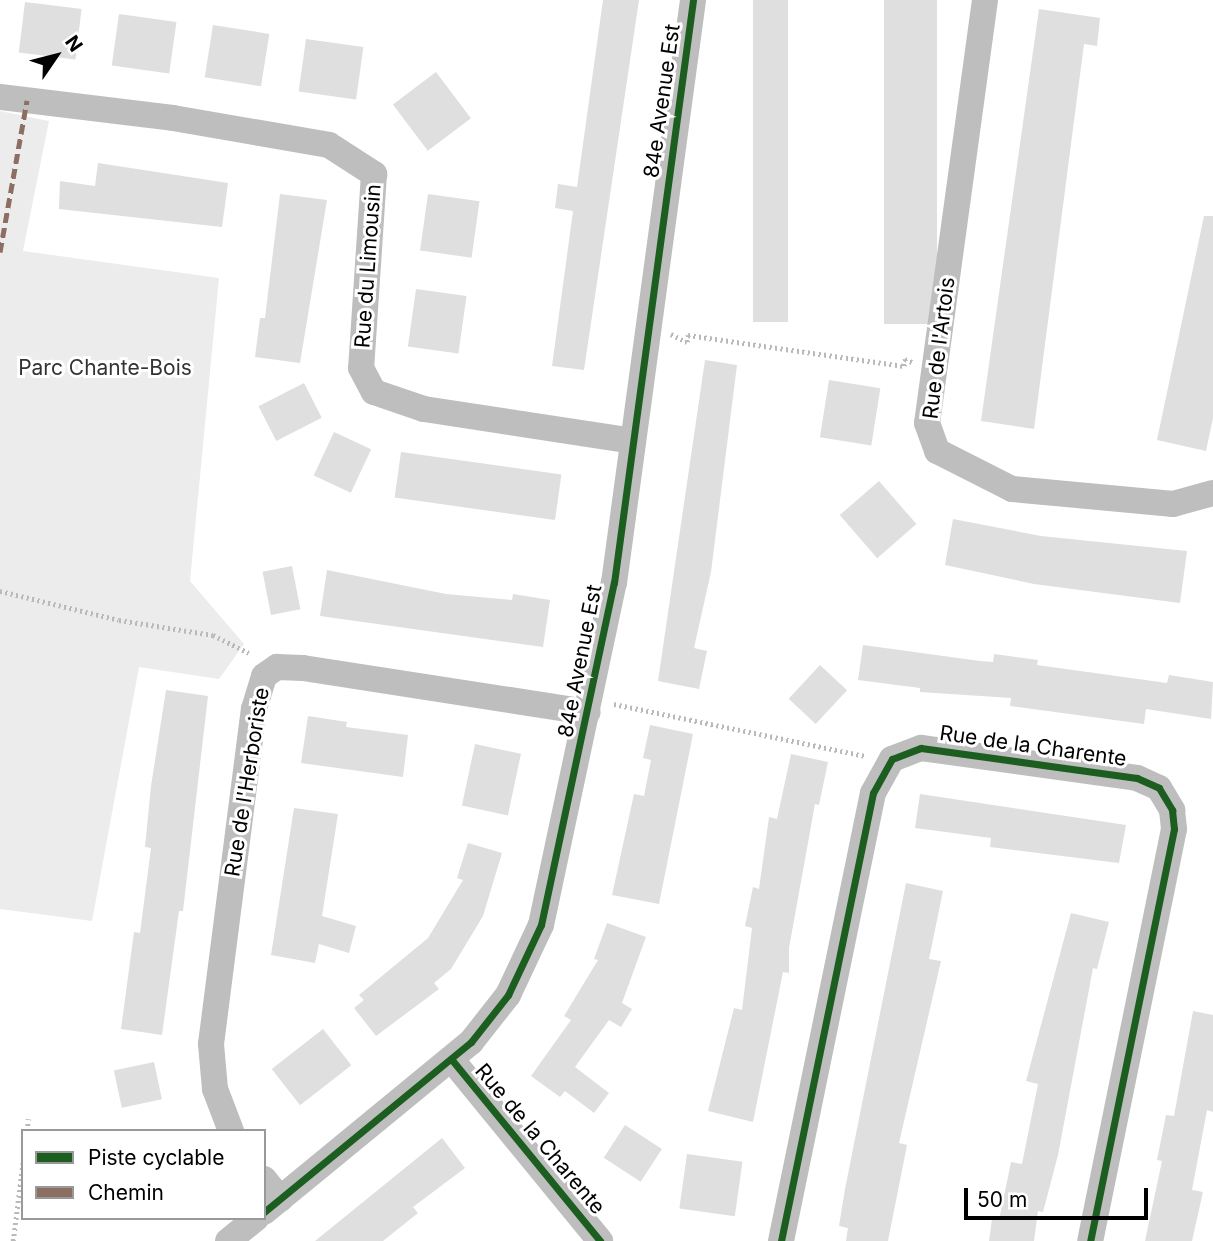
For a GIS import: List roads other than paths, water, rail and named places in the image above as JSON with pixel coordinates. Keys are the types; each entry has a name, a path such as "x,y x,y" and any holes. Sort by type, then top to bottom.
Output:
{"street":[{"name":"84e Avenue Est","path":"270,1197 452,1060 508,995 534,944 599,708 693,0"},
{"name":"Rue de l'Artois","path":"985,0 927,423 937,451 1012,489 1173,504 1213,493"},
{"name":"Rue du Limousin","path":"0,97 173,118 329,145 374,174 361,368 373,393 424,409 633,441"},
{"name":"Rue de l'Herboriste","path":"231,1129 215,1089 211,1044 254,709 264,676 277,667 296,667 599,708"},
{"name":"Rue de la Charente","path":"781,1241 873,793 892,759 921,748 1136,778 1159,788 1172,810 1174,829 1090,1241"},
{"name":"Rue de la Charente","path":"452,1060 600,1241"},
{"path":"228,1241 254,1220"}],"park label":[{"name":"Parc Chante-Bois","path":"105,368"}]}
